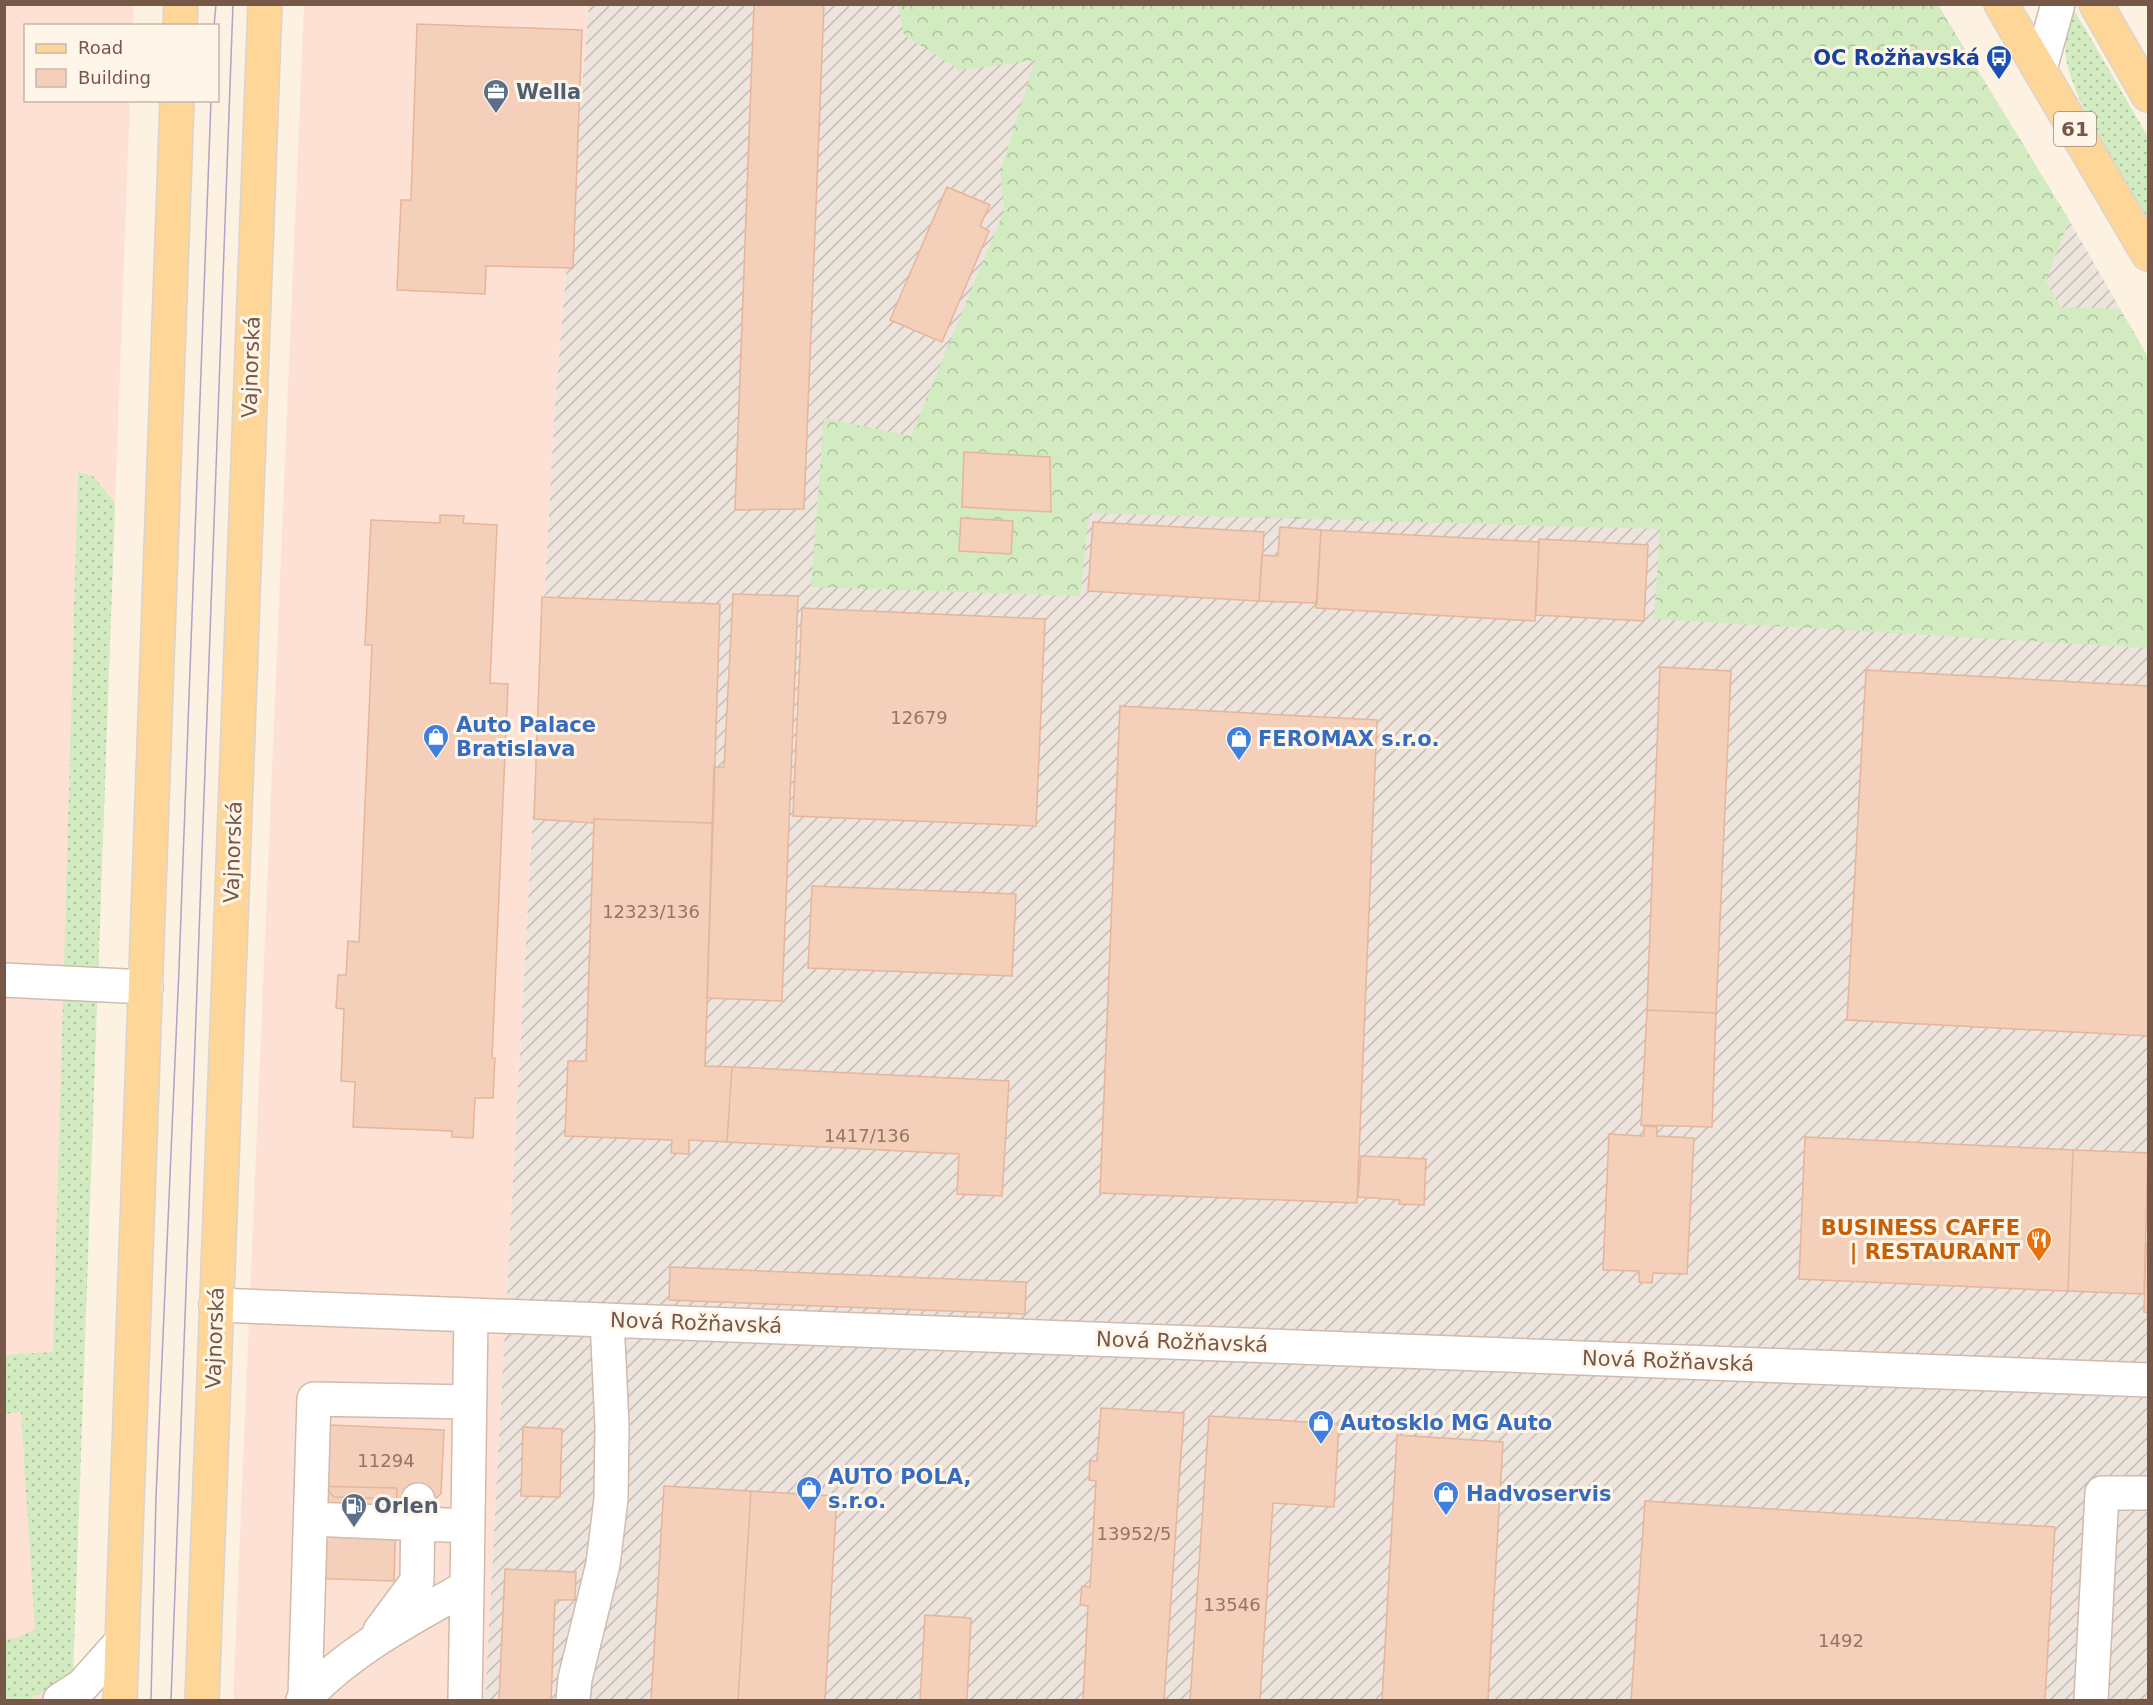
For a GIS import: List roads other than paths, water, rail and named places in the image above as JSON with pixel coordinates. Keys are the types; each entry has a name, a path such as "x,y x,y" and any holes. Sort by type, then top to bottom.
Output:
{"main road":[{"path":"180,24 181,4"},
{"name":"Vajnorská","path":"202,1701 265,4"},
{"name":"61","path":"2001,4 2148,254"},
{"path":"2096,4 2148,95"},
{"path":"120,1701 177,102"}],"street":[{"path":"2040,69 2058,4"},
{"path":"4,980 146,987"},
{"name":"Nová Rožňavská","path":"216,1305 2148,1380"},
{"path":"465,1701 468,1526 455,1402 471,1315"},
{"path":"573,1701 574,1679 603,1564 611,1499 612,1426 608,1320"},
{"path":"304,1700 312,1519 314,1399 455,1402"},
{"path":"421,1429 455,1402"},
{"path":"2091,1701 2102,1493 2148,1493"},
{"path":"312,1519 418,1512 468,1526"},
{"path":"374,1640 417,1581 418,1512"},
{"path":"304,1700 326,1676 374,1640 467,1587"},
{"path":"60,1701 82,1686 122,1641"}],"tram line":[{"path":"214,24 216,4"},
{"path":"171,1700 233,4"},
{"path":"151,1700 156,1497 179,969 211,102"}],"place":[{"name":"OC Rožňavská","path":"1999,81"},
{"name":"Wella","path":"496,115"},
{"name":"Auto Palace Bratislava","path":"436,760"},
{"name":"FEROMAX s.r.o.","path":"1239,762"},
{"name":"BUSINESS CAFFE | RESTAURANT","path":"2039,1263"},
{"name":"Autosklo MG Auto","path":"1321,1446"},
{"name":"AUTO POLA, s.r.o.","path":"809,1512"},
{"name":"Hadvoservis","path":"1446,1517"},
{"name":"Orlen","path":"354,1529"}]}
